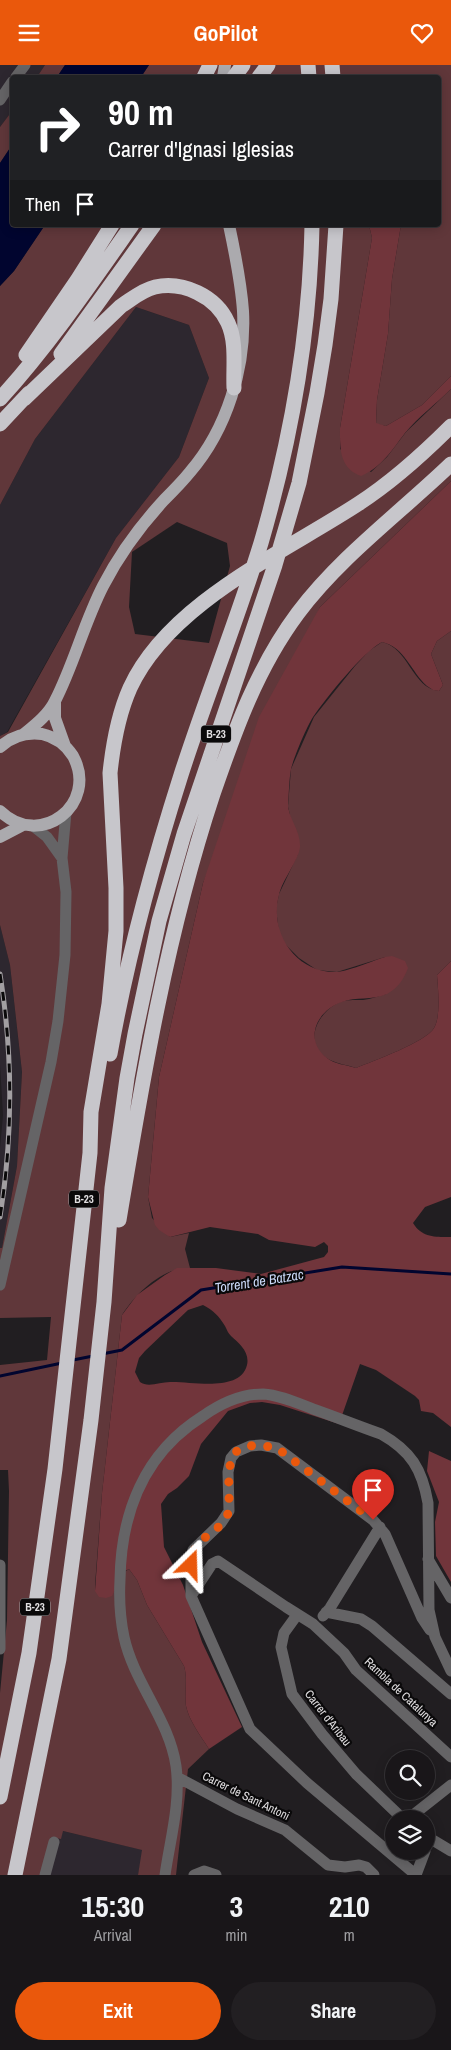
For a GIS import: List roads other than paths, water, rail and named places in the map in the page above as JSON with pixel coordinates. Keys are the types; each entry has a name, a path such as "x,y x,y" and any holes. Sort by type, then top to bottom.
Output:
{"highway":[{"path":"210,75 243,65"},
{"path":"0,399 20,371 111,227"},
{"path":"0,393 68,316 131,227"},
{"path":"41,382 153,227"},
{"name":"B-23","path":"0,1797 29,1653 55,1469 90,1153 100,1117 125,980 153,864 257,553 279,473 290,427 302,357 312,227"},
{"name":"B-23","path":"15,1875 59,1659 91,1419 111,1247 112,1188 125,1088 146,979 159,921 184,834 275,565 299,483 324,353 331,299 336,227"},
{"path":"0,424 41,382 122,306 153,287 167,286 192,289 218,308 228,322 233,349 234,388"},
{"path":"90,1153 91,1112 108,1004 116,931 116,888 110,792 112,751 130,687 148,659 182,622 225,587 358,504 416,459 451,426"},
{"path":"111,1247 147,1053 172,934 208,809 249,697 266,663 285,632 326,580 451,464"}],"main road":[{"path":"24,734 55,703 91,612 111,572 150,516 192,471 222,420 234,388 242,350 243,313 239,276 229,227"},
{"path":"0,837 28,826 51,823 66,812 77,794 79,784 76,763 59,732 55,718 55,703"},
{"path":"0,747 14,737 24,734 45,735 57,740 66,747"},
{"path":"0,811 13,822 28,826"}],"street":[{"path":"0,100 10,85"},
{"path":"0,1285 49,1070 58,1021 65,955 66,892 62,858 66,812"},
{"path":"28,826 47,837 62,858"},
{"path":"165,1875 174,1816 177,1777 171,1742 124,1639 121,1625 120,1590 122,1545 132,1501 153,1465 179,1434 211,1410 248,1395 263,1394 290,1401 381,1434 396,1443 408,1453 421,1475 428,1503 429,1610 435,1637"},
{"path":"421,1860 416,1875 307,1783 250,1729 191,1596 193,1550 226,1517 229,1504 229,1463 236,1452 250,1446 261,1445 277,1448 380,1527 426,1625 435,1637 451,1671"},
{"path":"313,1623 326,1613 380,1527"},
{"path":"428,1557 451,1598"},
{"name":"Rambla de Catalunya","path":"191,1596 212,1564 218,1561 313,1623 344,1653 356,1670 451,1757"},
{"path":"0,1565 0,1649"},
{"path":"326,1613 361,1619 372,1626 451,1694"},
{"name":"Carrer d'Aribau","path":"298,1615 284,1633 281,1647 292,1695 325,1739 356,1774 394,1810"},
{"name":"Carrer de Sant Antoni","path":"177,1777 230,1805 285,1830 328,1865 355,1871 359,1865 366,1867 374,1875"},
{"path":"419,1810 451,1785"},
{"path":"45,1875 54,1842"},
{"path":"435,1844 451,1851"},
{"path":"194,1875 204,1871 216,1875"}],"water":[{"path":"65,65 149,65 142,75 58,75"},
{"path":"10,148 10,227 44,227 14,271 0,286 0,163"}],"waterway":[{"name":"Torrent de Batzac","path":"102,1354 122,1350 201,1290 342,1267 451,1274"},
{"name":"Torrent de Batzac","path":"73,1360 93,1356"},
{"name":"Torrent de Batzac","path":"0,1376 62,1363"}],"railway":[{"path":"0,974 7,1035 10,1095 7,1156 0,1217"}]}
